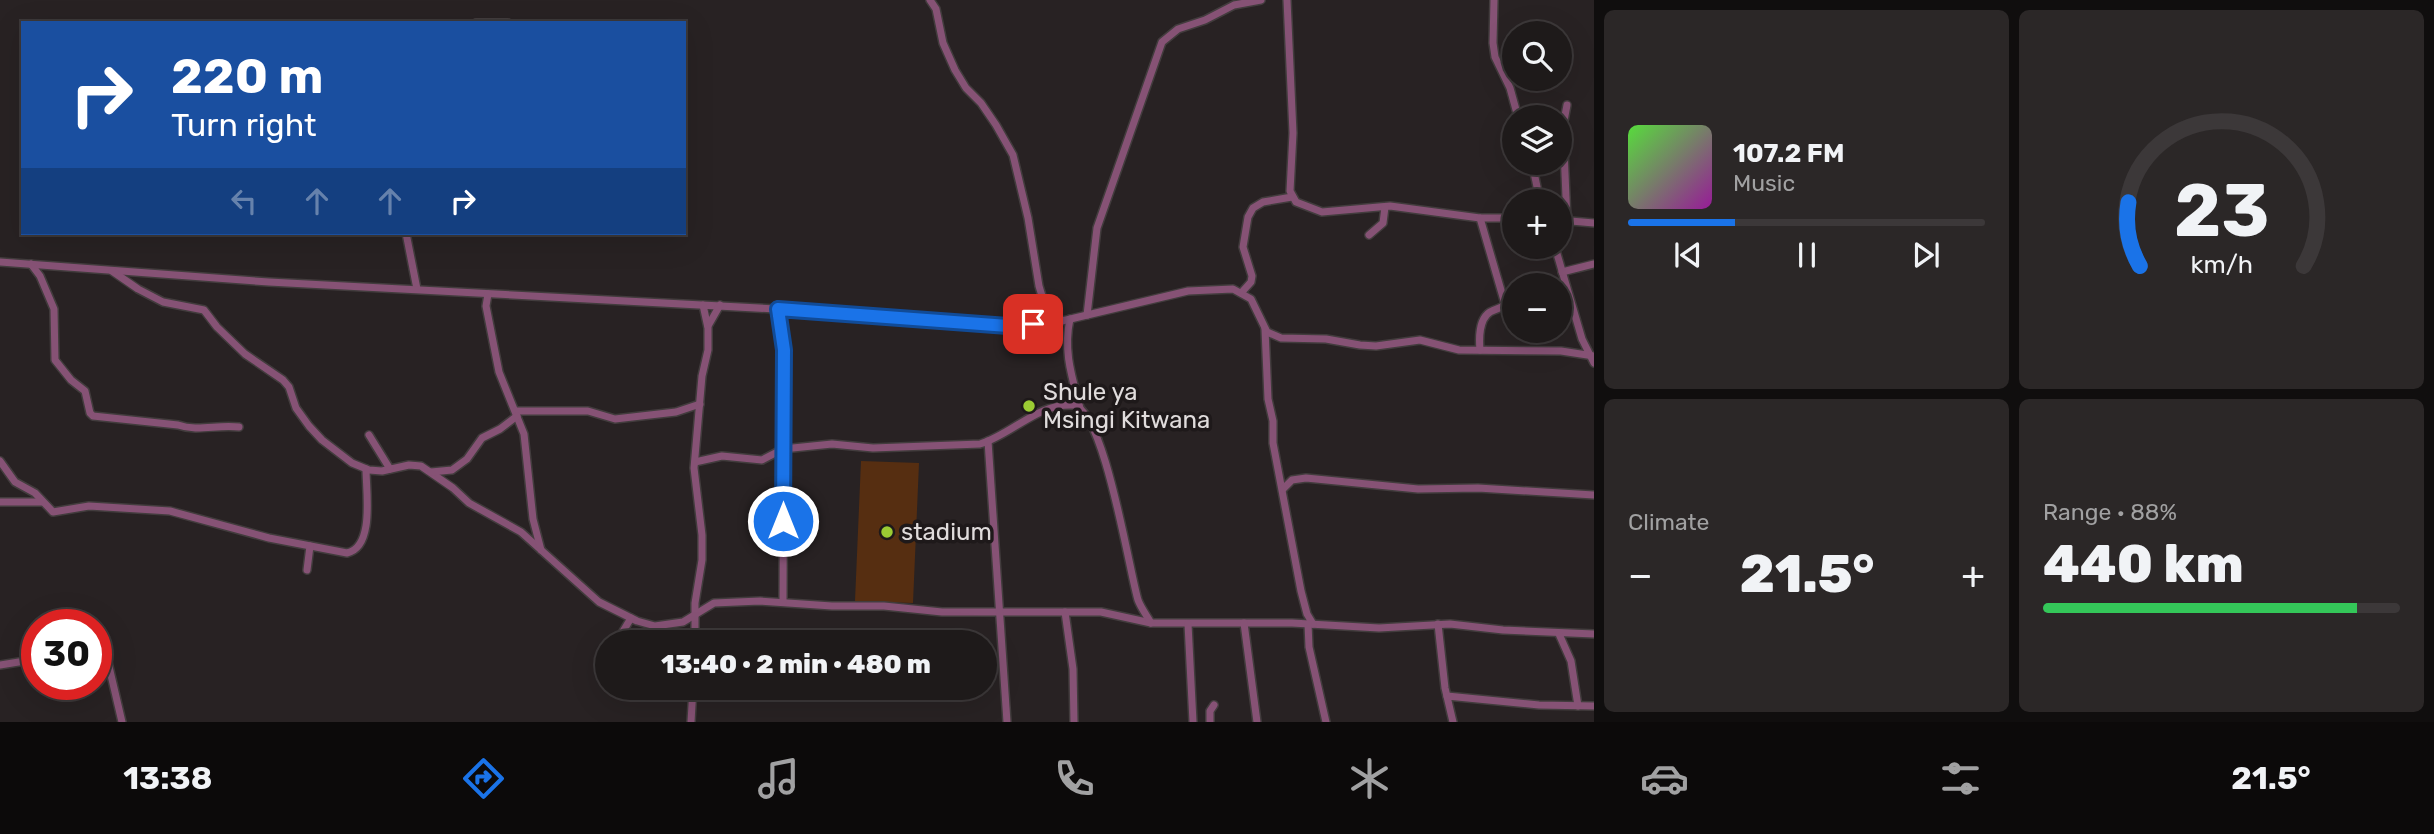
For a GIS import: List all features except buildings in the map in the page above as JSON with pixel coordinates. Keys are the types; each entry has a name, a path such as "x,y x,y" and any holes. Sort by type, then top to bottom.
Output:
{"street":[{"path":"930,0 936,9 943,43 955,70 966,88 981,103 1013,155 1028,218 1039,286 1042,296 1058,321"},
{"path":"936,9 938,0"},
{"path":"1087,315 1097,228 1161,43 1178,29 1205,20 1234,5 1261,0"},
{"path":"1287,0 1293,133 1292,197"},
{"path":"1494,0 1495,57 1510,88 1514,105"},
{"path":"1242,292 1251,282 1252,276 1243,247 1248,217 1258,204 1292,197"},
{"path":"1292,197 1303,206 1322,212 1385,207 1502,218"},
{"path":"1369,235 1383,223 1385,207"},
{"path":"1480,218 1505,304 1502,308 1488,313 1484,319 1479,339 1480,350"},
{"path":"1572,222 1594,223"},
{"path":"406,235 416,289"},
{"path":"1558,259 1582,339 1594,363"},
{"path":"0,262 488,294 720,305 1008,326 1070,319 1188,291 1233,289 1251,299 1270,335 1281,338 1326,339 1376,346 1420,340 1459,350 1561,351 1592,355"},
{"path":"31,264 40,276 54,309 55,360 69,378 85,391 93,416 178,425 191,429 223,425 239,427"},
{"path":"1562,272 1594,264"},
{"path":"111,271 163,302 204,310 245,354 283,380 289,387 296,408 322,440 352,463 366,469 390,469 414,464 431,472 469,503 521,532 590,595 631,618 655,626 683,622 714,603 783,602 884,606 942,612 1101,612 1151,623 1310,624 1379,628 1438,624 1559,634 1594,634"},
{"path":"488,294 486,306 499,372 517,413 528,454 533,519 541,551"},
{"path":"695,630 696,589 702,560 702,535 694,482 702,376 708,350 708,326 703,304"},
{"path":"708,326 720,305"},
{"path":"778,309 784,350 783,602"},
{"path":"1070,319 1066,340 1073,386 1080,408 1087,416 1105,460 1139,601 1151,623"},
{"path":"1265,328 1273,443 1310,624 1309,646 1326,722"},
{"path":"431,472 452,470 467,459 482,438 500,429 517,413 588,411 607,418 626,418 682,411 700,404"},
{"path":"695,462 722,456 762,460 783,449 832,444 873,448 988,442 1017,424 1044,412 1070,405 1080,408"},
{"path":"369,435 390,469"},
{"path":"988,442 1007,722"},
{"path":"0,461 15,482 35,493 50,510 56,512 89,506 170,511 347,553 358,549 362,542 368,512 366,469"},
{"path":"1283,489 1292,480 1306,478 1418,489 1478,488 1594,495"},
{"path":"0,502 42,502"},
{"path":"307,570 310,546"},
{"path":"1297,624 1303,617 1305,608"},
{"path":"1065,612 1073,669 1073,722"},
{"path":"624,630 631,618"},
{"path":"1244,623 1257,722"},
{"path":"1188,624 1193,722"},
{"path":"1438,624 1453,722"},
{"path":"1559,634 1571,661 1578,706"},
{"path":"0,665 21,662"},
{"path":"112,679 122,722"},
{"path":"1447,696 1539,705 1594,706"},
{"path":"691,722 692,700"},
{"path":"1210,722 1213,705"}],"shaded area":[{"name":"stadium","path":"861,461 919,463 913,603 855,601"}],"place":[{"name":"Shule ya Msingi Kitwana","path":"1029,406"},
{"name":"stadium","path":"887,532"}],"route":[{"path":"783,521 784,350 778,309 1008,326 1033,324"}]}
